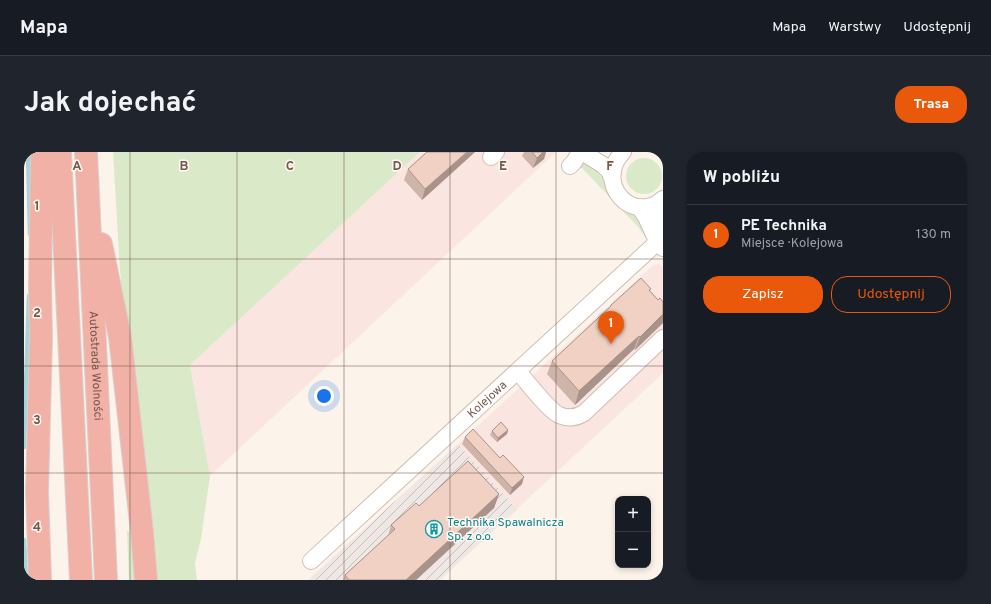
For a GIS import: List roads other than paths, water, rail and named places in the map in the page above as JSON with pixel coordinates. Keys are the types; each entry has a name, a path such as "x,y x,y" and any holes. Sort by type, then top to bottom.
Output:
{"highway":[{"path":"40,580 37,480 41,338 40,285 42,152"},
{"path":"60,152 81,580"},
{"path":"86,162 120,337 146,580"},
{"name":"Autostrada Wolności","path":"86,162 106,580"}],"street":[{"path":"570,166 581,152 603,165 612,174 612,176"},
{"path":"614,152 623,152"},
{"path":"623,152 614,163 612,176 612,183 619,196 631,205 639,207 650,206 662,201 663,225"},
{"path":"639,207 661,243"},
{"name":"Kolejowa","path":"311,561 518,371 661,243"},
{"path":"518,371 556,413 568,418 576,417 584,413 663,338"}],"waterway":[{"path":"28,152 30,234"},
{"path":"24,447 29,296"},
{"path":"24,540 26,580"}],"place":[{"name":"PE Technika","path":"611,344"},
{"name":"Technika Spawalnicza Sp. z o.o.","path":"434,529"}]}
